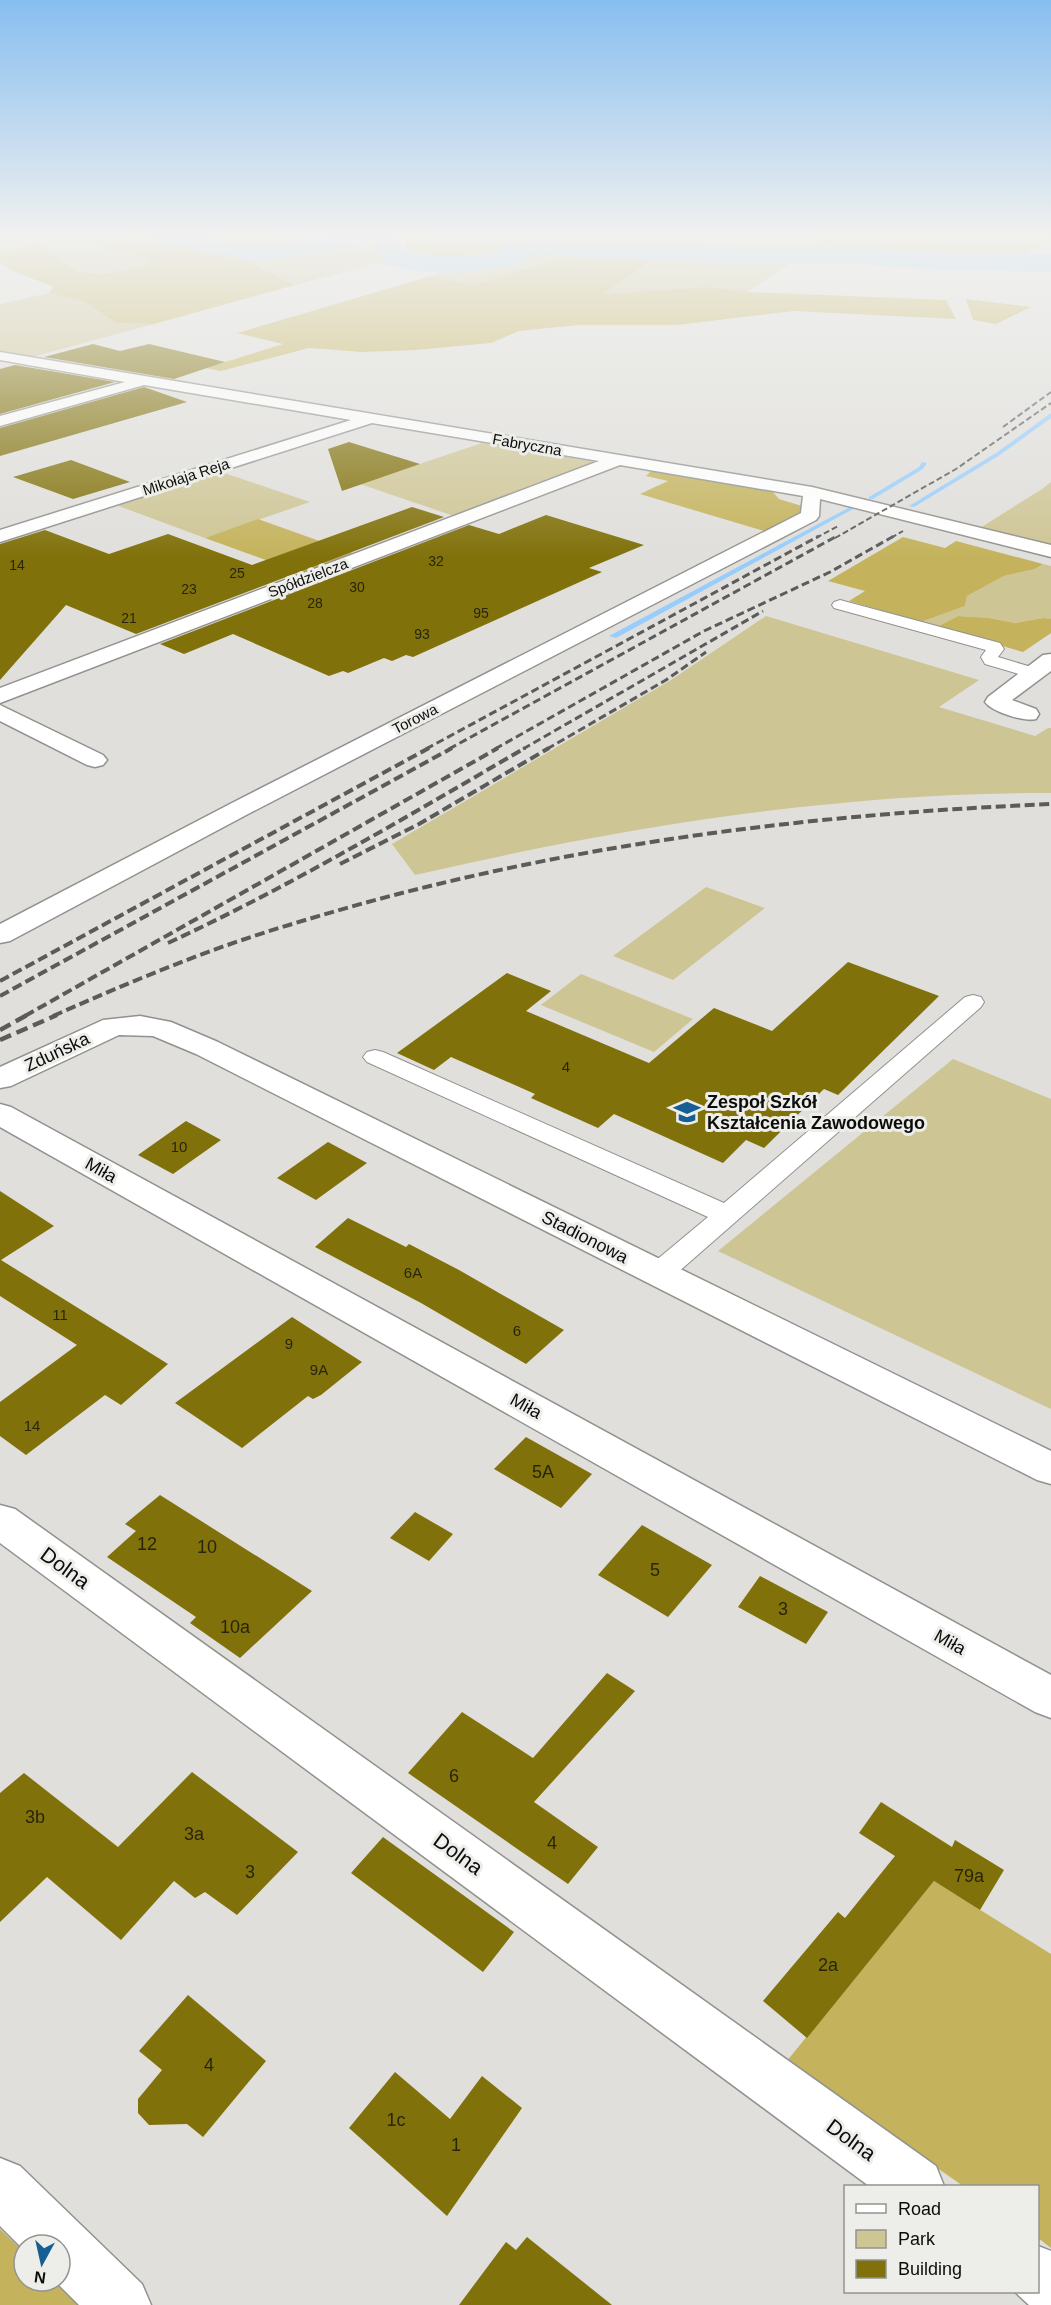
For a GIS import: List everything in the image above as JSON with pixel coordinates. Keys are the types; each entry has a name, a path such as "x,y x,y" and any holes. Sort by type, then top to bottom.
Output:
{"street":[{"name":"Fabryczna","path":"0,356 813,492 1051,551"},
{"path":"0,421 149,380"},
{"name":"Mikołaja Reja","path":"0,536 371,418"},
{"name":"Spółdzielcza","path":"0,696 616,460"},
{"name":"Torowa","path":"0,935 250,803 810,516 813,492"},
{"path":"1028,714 996,702 1051,660"},
{"path":"0,712 95,760"},
{"name":"Stadionowa","path":"114,1026 140,1025 160,1028 193,1042 1051,1469"},
{"name":"Zduńska","path":"0,1078 114,1026"},
{"name":"Miła","path":"0,1114 1051,1698"},
{"name":"Dolna","path":"0,1521 913,2185"},
{"path":"0,2186 48,2233"},
{"path":"72,2257 121,2305"},
{"path":"1039,2276 1051,2285"}],"lane":[{"path":"840,605 994,647 996,649 989,657 991,660 1032,673"},
{"path":"658,1274 973,1002"},
{"path":"375,1057 725,1214"}],"green space":[{"path":"0,343 85,343 32,357 0,352"},
{"path":"482,443 595,462 454,516 360,484"},
{"path":"221,472 310,502 205,538 116,505"},
{"path":"1051,482 1051,545 980,528 1042,489"},
{"path":"1043,564 1051,566 1051,619 1043,618 1015,623 958,616 937,627 921,622 965,606 967,596 1004,576 1035,569"},
{"path":"766,616 979,680 939,707 1035,736 1051,728 1051,793 971,794 891,799 731,816 572,842 415,875 392,844 671,680"},
{"path":"706,887 765,908 673,980 613,956"},
{"path":"581,974 693,1019 654,1052 541,1005"},
{"path":"953,1059 1051,1099 1051,1409 718,1251"}],"shaded area":[{"path":"277,343 492,343 416,350 362,352 309,348 221,371 206,368 283,344"},
{"path":"651,471 771,490 779,499 802,506 798,517 767,532 640,494 668,481 646,476"},
{"path":"258,519 353,553 302,573 205,538"},
{"path":"903,537 945,548 956,541 1043,564 1035,569 1004,576 967,596 965,606 921,622 849,601 865,591 828,581"},
{"path":"958,616 1015,623 1043,618 1051,619 1051,633 1023,652 937,627"},
{"path":"934,1881 1051,1954 1051,2248 1039,2239 1039,2185 962,2185 786,2062"},
{"path":"0,2229 12,2240 12,2293 66,2293 78,2305 0,2305"}],"building":[{"path":"93,344 120,351 149,344 225,362 174,379 44,357"},
{"path":"15,365 115,382 0,414 0,369"},
{"path":"144,387 187,402 0,456 0,428"},
{"path":"349,442 420,464 342,491 328,449"},
{"path":"71,460 130,482 73,499 13,477"},
{"path":"412,507 444,517 136,634 66,605 0,680 0,544 45,530 109,554 168,534 252,565"},
{"path":"546,515 644,545 589,568 602,572 413,657 406,655 392,661 384,658 348,673 343,671 329,676 233,634 184,654 160,644 469,525 499,534"},
{"path":"848,962 939,996 838,1095 824,1089 764,1148 746,1140 723,1163 614,1114 598,1128 531,1098 535,1094 451,1057 434,1070 397,1053 507,973 551,991 526,1011 649,1063 714,1008 772,1031"},
{"path":"186,1121 221,1140 173,1174 138,1155"},
{"path":"328,1142 367,1163 316,1200 277,1178"},
{"path":"0,1191 54,1226 1,1260 168,1364 121,1405 105,1395 26,1455 0,1436 0,1402 77,1345 0,1296"},
{"path":"348,1218 406,1247 409,1244 564,1330 526,1364 421,1303 315,1247"},
{"path":"292,1317 362,1362 321,1395 313,1399 308,1396 242,1448 175,1403"},
{"path":"526,1437 592,1474 561,1508 494,1469"},
{"path":"160,1495 312,1591 240,1658 190,1623 196,1617 107,1557 136,1531 125,1524"},
{"path":"415,1512 453,1534 429,1561 390,1538"},
{"path":"642,1525 712,1565 668,1617 598,1575"},
{"path":"760,1576 828,1612 806,1644 738,1607"},
{"path":"607,1673 635,1691 534,1802 598,1847 568,1884 408,1773 462,1712 533,1758"},
{"path":"192,1772 298,1852 237,1915 205,1892 195,1898 174,1881 121,1940 47,1877 0,1922 0,1793 24,1773 118,1847"},
{"path":"881,1802 952,1847 955,1840 1004,1870 980,1910 934,1881 807,2038 763,2001 838,1912 845,1918 895,1856 859,1833"},
{"path":"383,1837 514,1932 483,1972 351,1873"},
{"path":"188,1995 266,2061 203,2137 187,2124 149,2125 138,2113 138,2099 162,2070 139,2051"},
{"path":"395,2072 450,2119 482,2076 522,2108 447,2216 349,2128"},
{"path":"527,2237 612,2305 459,2305 506,2242 516,2250"}],"waterway":[{"path":"912,506 998,454 1051,415"},
{"path":"871,498 921,468 924,463"},
{"path":"613,636 852,508"}],"railway":[{"path":"1003,427 1051,392"},
{"path":"835,538 956,469 1051,403"},
{"path":"816,538 838,526"},
{"path":"891,538 903,531"},
{"path":"426,749 819,536"},
{"path":"449,749 837,536"},
{"path":"495,749 704,631 830,572 894,536"},
{"path":"523,749 763,611"},
{"path":"547,749 666,680 706,652"},
{"path":"0,981 429,748"},
{"path":"0,996 452,748"},
{"path":"25,1016 498,748"},
{"path":"168,943 304,874 525,748"},
{"path":"340,864 419,824 549,748"},
{"path":"53,1016 169,967 259,934 382,898 476,875 571,856 761,827 954,809 1051,804"},
{"path":"0,1030 27,1015"},
{"path":"0,1040 57,1015"}],"place":[{"name":"Zespoł Szkół Kształcenia Zawodowego","path":"687,1112"}]}
